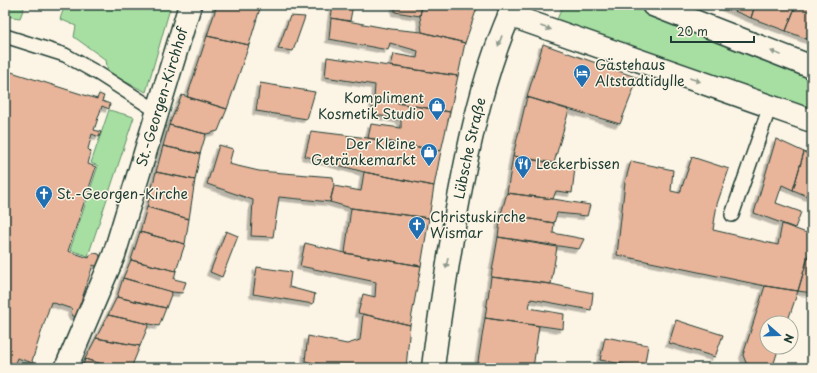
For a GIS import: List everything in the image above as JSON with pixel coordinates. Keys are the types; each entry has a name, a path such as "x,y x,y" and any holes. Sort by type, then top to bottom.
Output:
{"street":[{"name":"St.-Georgen-Kirchhof","path":"66,368 114,255 190,5"},
{"path":"653,5 812,67"},
{"path":"512,10 812,122"},
{"name":"Lübsche Straße","path":"433,368 447,267 465,168 484,89 512,10"}],"lane":[{"path":"5,36 65,55 157,111"},
{"path":"732,215 770,106"}],"green space":[{"path":"5,5 25,5 20,18 5,16"},
{"path":"65,5 171,5 146,92 108,73 106,60 74,37 76,26 60,19"},
{"path":"563,5 634,5 812,73 812,114 556,22"},
{"path":"109,110 134,117 88,256 70,250 98,166 91,163"}],"building":[{"path":"217,5 261,5 249,45 207,36"},
{"path":"333,5 353,5 350,21 331,18"},
{"path":"395,5 422,5 420,16 395,12"},
{"path":"422,5 478,5 465,43 422,32 420,16"},
{"path":"720,5 755,5 751,18"},
{"path":"755,5 796,5 786,31 751,18"},
{"path":"796,5 812,5 812,41 786,31"},
{"path":"290,16 305,17 293,51 278,49"},
{"path":"331,18 391,29 422,32 465,43 458,76 391,66 394,54 417,58 418,51 390,43 388,50 329,39"},
{"path":"207,36 249,45 227,109 187,97"},
{"name":"Gästehaus Altstadtidylle","path":"543,44 638,78 620,124 527,97"},
{"path":"327,57 458,76 450,112 374,99 375,85 325,77"},
{"name":"St.-Georgen-Kirche","path":"5,70 97,99 99,94 104,96 102,101 110,104 109,109 102,106 94,130 101,132 99,137 92,134 88,149 91,152 88,164 96,167 68,251 89,258 90,255 94,253 99,254 101,259 100,264 95,266 93,265 80,305 82,306 79,318 73,316 71,312 72,309 51,302 32,361 34,364 32,365 30,362 17,358 13,368 5,368"},
{"path":"260,83 315,92 307,119 256,111"},
{"path":"182,95 227,109 218,131 206,134 169,125"},
{"path":"527,97 569,110 554,163 513,156"},
{"path":"374,99 450,112 441,151 368,138 371,124 401,128 401,120 372,114"},
{"path":"169,125 206,134 200,154 163,146"},
{"path":"311,131 368,138 441,151 434,186 364,172 305,156"},
{"path":"776,139 804,152 793,190 782,185 776,203 801,212 795,228 754,213"},
{"path":"219,145 233,149 229,164 259,171 333,177 334,186 330,202 279,197 273,237 251,236 253,200 207,184"},
{"path":"163,146 200,154 195,180 156,172"},
{"path":"804,152 812,156 812,198 793,190"},
{"path":"513,156 575,168 572,193 556,191 553,199 507,193"},
{"path":"692,157 729,169 717,204 713,230 778,245 782,224 812,235 812,243 798,291 765,286 617,255 625,182 631,161 673,170 671,191 680,193"},
{"path":"156,172 195,180 189,219 147,207"},
{"path":"364,172 434,186 429,218 351,208 330,202 334,186 361,191"},
{"path":"507,193 590,205 587,216 557,213 554,223 501,214"},
{"path":"147,207 189,219 185,244 140,232"},
{"path":"351,208 429,218 421,266 345,253"},
{"path":"501,214 554,223 553,233 584,239 579,249 498,237"},
{"path":"226,231 238,236 222,277 210,272"},
{"path":"140,232 185,244 176,271 131,260"},
{"path":"498,237 557,247 551,284 491,277"},
{"path":"305,243 345,253 421,266 410,325 358,313 363,294 375,297 376,282 300,266"},
{"path":"812,243 812,293 798,291"},
{"path":"131,260 176,271 174,279 186,282 182,293 172,292 123,278"},
{"path":"257,267 291,272 289,287 315,294 313,304 253,294"},
{"path":"491,277 551,284 593,293 591,310 531,299 529,308 564,314 563,329 485,318"},
{"path":"123,278 172,292 166,308 117,297"},
{"path":"765,286 798,291 790,315 759,315 759,355 776,355 773,366 769,368 760,368 746,363 743,355"},
{"path":"117,297 166,308 159,326 108,315"},
{"path":"363,314 410,325 406,368 341,368 305,361 308,336 347,344 360,340"},
{"path":"108,315 149,324 140,346 96,338"},
{"path":"485,318 539,326 533,368 477,368"},
{"path":"676,320 723,335 715,357 669,343"},
{"path":"605,337 648,345 644,368 600,360"},
{"path":"96,338 140,346 131,368 115,368 85,359"},
{"path":"85,359 105,365 104,368 82,368"}],"place":[{"name":"Gästehaus Altstadtidylle","path":"582,88"},
{"name":"Kompliment Kosmetik Studio","path":"437,121"},
{"name":"Der Kleine Getränkemarkt","path":"429,167"},
{"name":"Leckerbissen","path":"523,179"},
{"name":"St.-Georgen-Kirche","path":"44,209"},
{"name":"Christuskirche Wismar","path":"417,240"}]}
